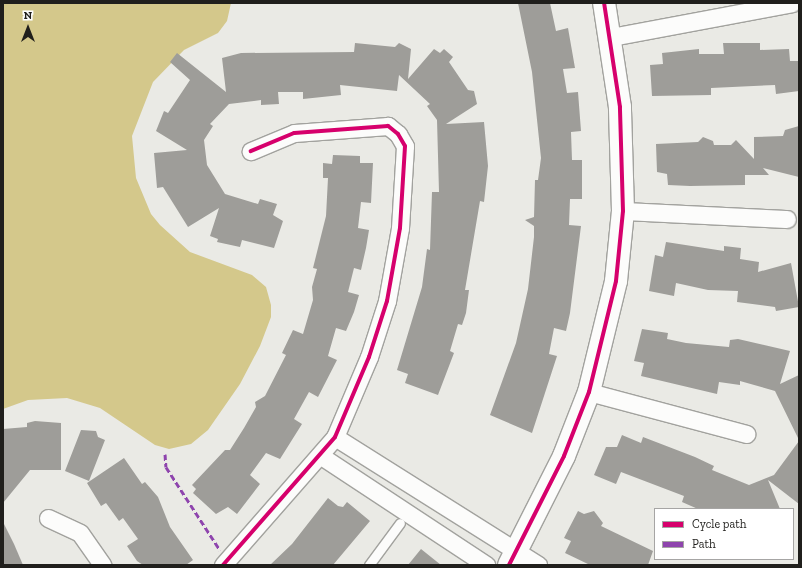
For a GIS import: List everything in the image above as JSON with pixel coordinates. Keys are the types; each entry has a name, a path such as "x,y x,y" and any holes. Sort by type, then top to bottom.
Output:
{"street":[{"path":"512,559 564,456 589,392 616,281 623,211 620,107 611,37 604,3"},
{"path":"611,37 792,4"},
{"path":"223,565 321,456 335,437 369,357 387,300 400,228 405,146 398,134 388,126 294,133 251,150"},
{"path":"623,211 787,219"},
{"path":"589,392 747,434"},
{"path":"335,437 512,559 538,565"},
{"path":"321,456 486,565"},
{"path":"48,518 80,533 102,565"}],"lane":[{"path":"369,565 400,523"}],"shaded area":[{"path":"3,3 231,3 227,21 218,33 184,50 153,82 132,136 136,178 151,214 160,225 190,252 252,275 266,287 271,305 271,317 260,346 240,384 208,430 191,444 169,449 155,445 100,408 67,398 28,400 3,409"}],"building":[{"path":"518,3 550,3 556,31 568,28 575,68 563,69 567,93 578,92 581,131 571,132 572,160 582,160 582,199 570,199 569,225 581,226 570,313 566,331 554,328 549,354 557,356 532,433 490,415 516,343 528,289 534,226 525,220 534,217 535,180 538,180 541,158 532,72"},
{"path":"355,43 395,47 399,43 411,49 408,79 434,49 440,53 444,49 453,57 449,62 468,90 474,91 477,104 446,124 484,122 488,166 484,202 480,201 465,290 469,290 466,313 462,325 458,324 450,351 454,353 438,395 405,383 408,374 397,370 422,287 427,249 430,250 432,192 439,192 437,120 427,106 430,104 399,75 397,91 340,85 341,95 303,99 303,92 278,92 279,104 261,105 261,100 229,104 210,124 213,126 204,140 207,165 225,194 258,204 260,199 277,204 273,215 283,221 274,248 242,240 240,247 217,242 218,239 210,236 219,208 188,227 163,187 157,188 154,153 187,150 156,131 164,111 168,113 190,80 170,62 177,53 226,92 222,58 241,53 354,52"},
{"path":"723,43 760,43 760,50 789,49 790,61 799,61 799,91 776,94 775,85 711,88 711,95 652,96 650,65 663,64 662,53 699,49 699,54 724,54"},
{"path":"799,126 799,177 763,168 769,175 745,175 745,185 690,186 668,185 667,174 657,172 656,144 698,142 703,137 713,141 714,145 731,145 736,140 754,159 754,137 783,136 785,130"},
{"path":"333,155 360,156 360,163 373,163 371,203 361,202 358,228 369,230 366,248 361,270 354,268 348,292 359,295 354,312 346,331 336,328 328,356 337,360 318,397 309,392 294,419 302,424 280,459 266,453 250,475 260,484 237,514 228,507 216,514 193,493 196,489 192,485 225,450 230,450 256,407 255,402 265,396 286,355 282,353 293,330 303,334 313,300 312,287 317,269 313,268 326,216 328,178 323,178 323,163 332,164"},
{"path":"666,242 724,251 724,246 741,248 740,259 759,262 758,272 791,263 799,307 776,311 775,307 737,302 738,291 708,290 676,283 674,296 649,291 655,255 663,257"},
{"path":"642,329 668,333 667,339 686,343 729,347 730,340 738,339 790,351 780,384 799,375 799,440 775,391 740,381 740,385 719,382 717,394 641,376 644,363 634,361"},
{"path":"35,421 61,423 61,470 30,470 3,503 3,429 27,427 27,423"},
{"path":"81,430 96,431 98,437 105,440 89,481 65,471"},
{"path":"622,435 641,443 643,437 695,457 714,466 712,470 749,485 774,475 799,441 799,504 768,480 780,508 696,508 682,502 684,496 621,472 616,484 594,475 606,447 617,447"},
{"path":"124,458 142,484 145,482 158,497 170,527 193,560 186,565 143,565 137,561 127,546 138,539 123,518 119,521 106,503 101,506 87,483"},
{"path":"328,498 338,506 343,507 347,502 370,521 333,565 270,565 292,544"},
{"path":"578,511 584,514 594,511 603,523 601,526 653,551 648,565 590,565 565,553 571,541 564,538"},
{"path":"3,522 14,544 23,565 3,565"},
{"path":"421,549 441,565 408,565"}],"marked path":[{"path":"165,454 166,467 220,550"}],"cycle path":[{"path":"509,565 564,456 589,392 616,281 623,211 620,107 604,3"},
{"path":"223,565 335,437 369,357 387,301 400,228 405,146 398,134 388,126 294,133 251,151"}]}
